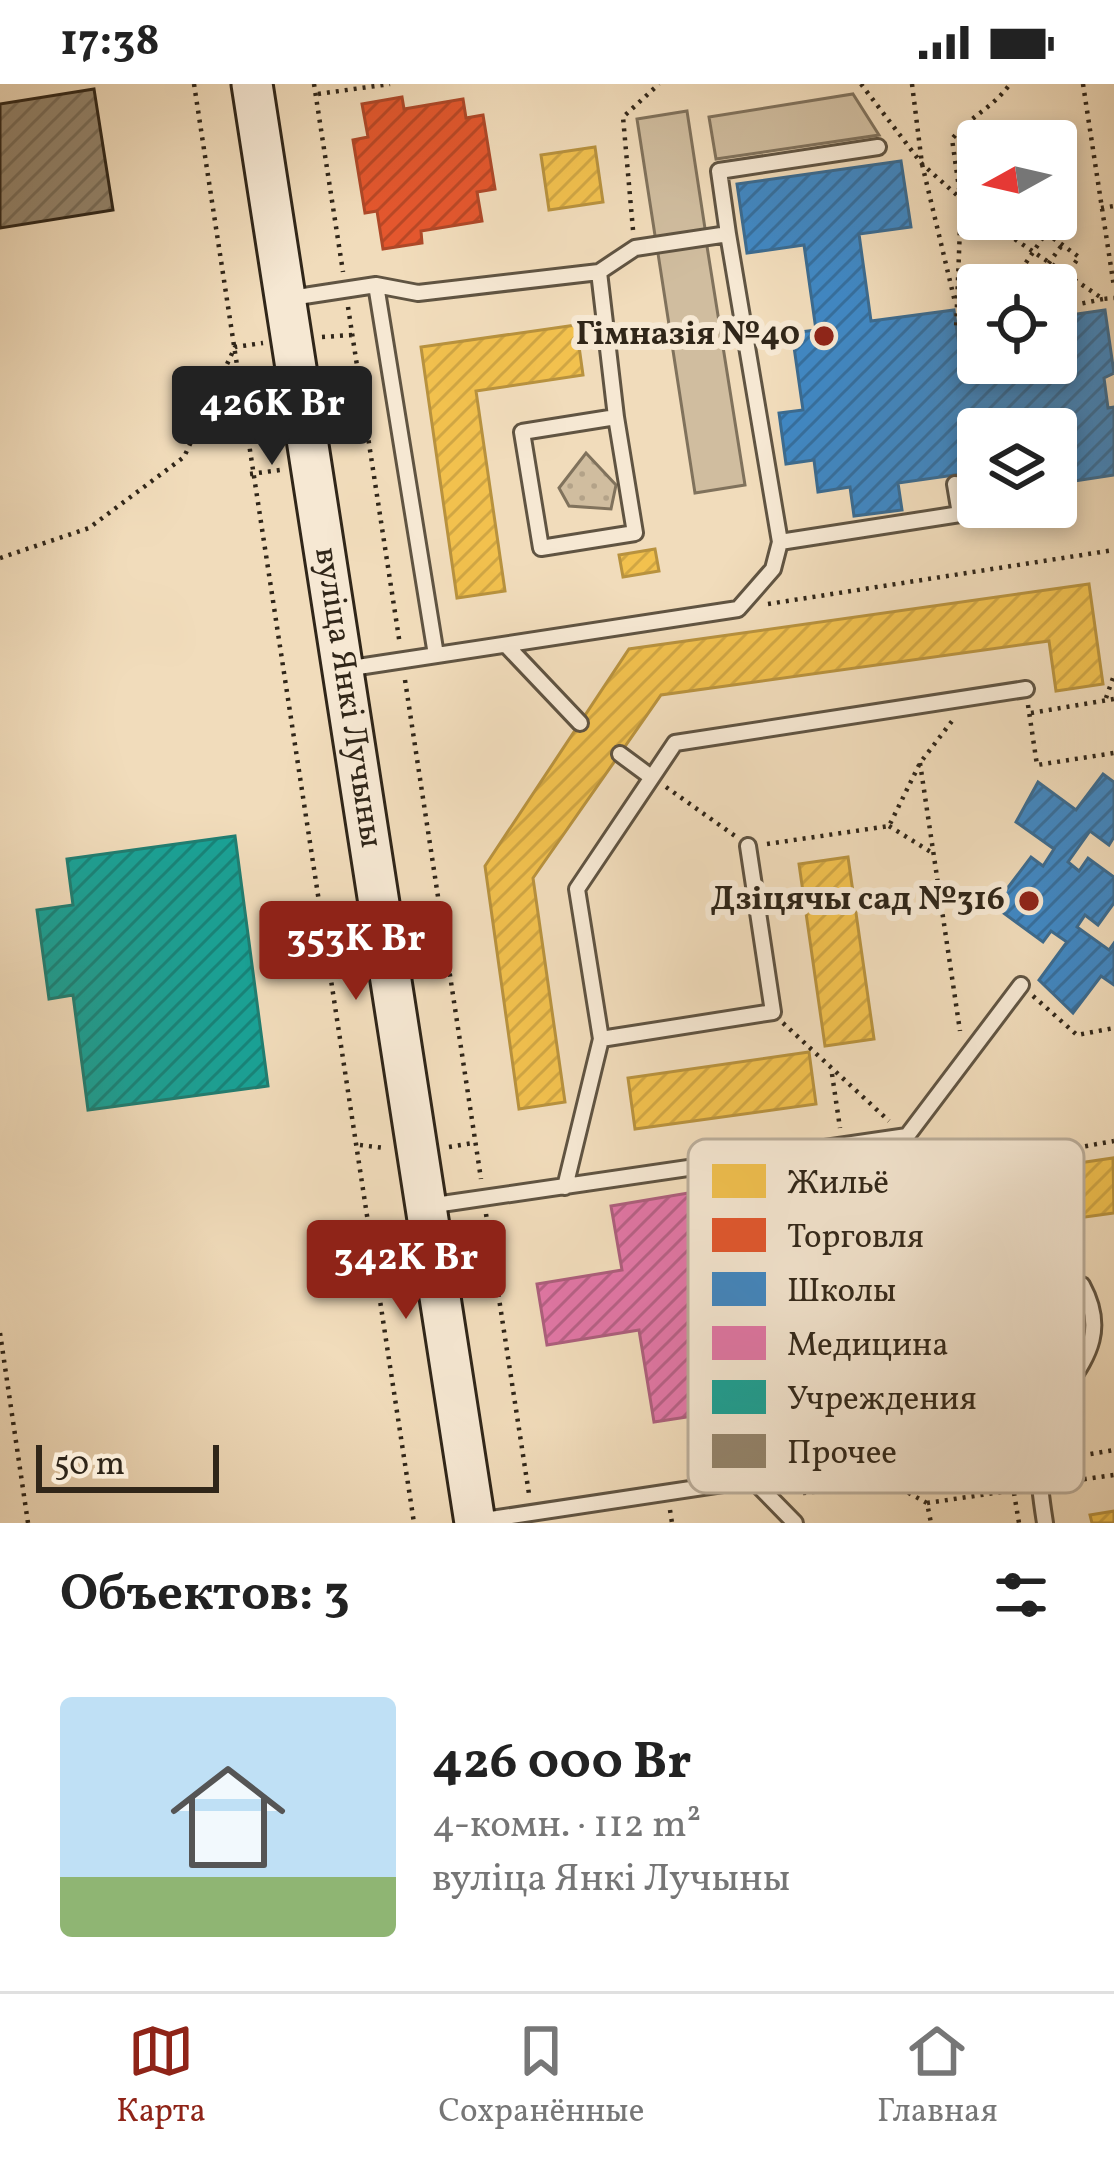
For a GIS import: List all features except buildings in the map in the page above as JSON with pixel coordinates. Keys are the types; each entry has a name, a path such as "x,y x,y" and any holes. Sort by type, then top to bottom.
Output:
{"main road":[{"name":"вуліца Янкі Лучыны","path":"252,84 475,1522"}],"lane":[{"path":"341,670 738,609 773,568 781,542 719,171 878,147"},
{"path":"283,299 376,285 418,292 599,272 635,248 728,234"},
{"path":"599,272 634,533 541,548 522,432 616,417"},
{"path":"376,285 436,656"},
{"path":"781,542 960,514 956,484"},
{"path":"506,645 580,723"},
{"path":"565,1186 601,1040 577,889 675,743 1026,689"},
{"path":"620,754 651,777"},
{"path":"601,1040 773,1012 748,846"},
{"path":"888,1139 908,1136 1021,985"},
{"path":"426,1207 688,1168"},
{"path":"1084,1289 1100,1324 1095,1349 1084,1365"},
{"path":"475,1522 688,1490"},
{"path":"766,1493 795,1523"},
{"path":"1042,1493 1045,1523"}],"path":[{"path":"194,84 236,347 250,474 360,1145 414,1523"},
{"path":"314,84 532,1513"},
{"path":"316,94 390,84"},
{"path":"635,248 623,117 659,84"},
{"path":"861,84 922,164 957,198"},
{"path":"912,84 922,164 957,310 957,330"},
{"path":"968,120 995,106 1010,84"},
{"path":"1083,84 1114,286"},
{"path":"957,133 952,139 957,174"},
{"path":"1102,208 1114,206"},
{"path":"1024,264 1046,233 1079,257 1074,264"},
{"path":"1016,240 1052,264"},
{"path":"1049,262 1062,245"},
{"path":"1077,281 1103,299"},
{"path":"1077,305 1114,298"},
{"path":"0,558 89,529 184,457 236,347"},
{"path":"738,609 1114,550"},
{"path":"1105,700 1114,675"},
{"path":"1026,689 1037,765 1114,753"},
{"path":"889,826 920,764 969,698"},
{"path":"1029,713 1114,699"},
{"path":"920,764 964,1060"},
{"path":"651,777 748,846 889,826 934,854"},
{"path":"1021,985 1077,1035 1114,1028"},
{"path":"773,1012 832,1074 909,1139"},
{"path":"832,1074 841,1139"},
{"path":"1084,1147 1114,1142"},
{"path":"0,1333 28,1523"},
{"path":"1084,1455 1114,1450"},
{"path":"909,1493 927,1503 931,1523"},
{"path":"1014,1493 1019,1523"}],"shaded area":[{"path":"853,94 879,135 716,159 709,117"},
{"path":"687,111 706,235 656,242 637,119"},
{"path":"706,240 745,485 695,493 657,247"},
{"path":"586,453 616,485 611,509 569,506 559,488"}],"place":[{"name":"Гімназія №40","path":"824,336"},
{"name":"Дзіцячы сад №316","path":"1029,901"}]}
